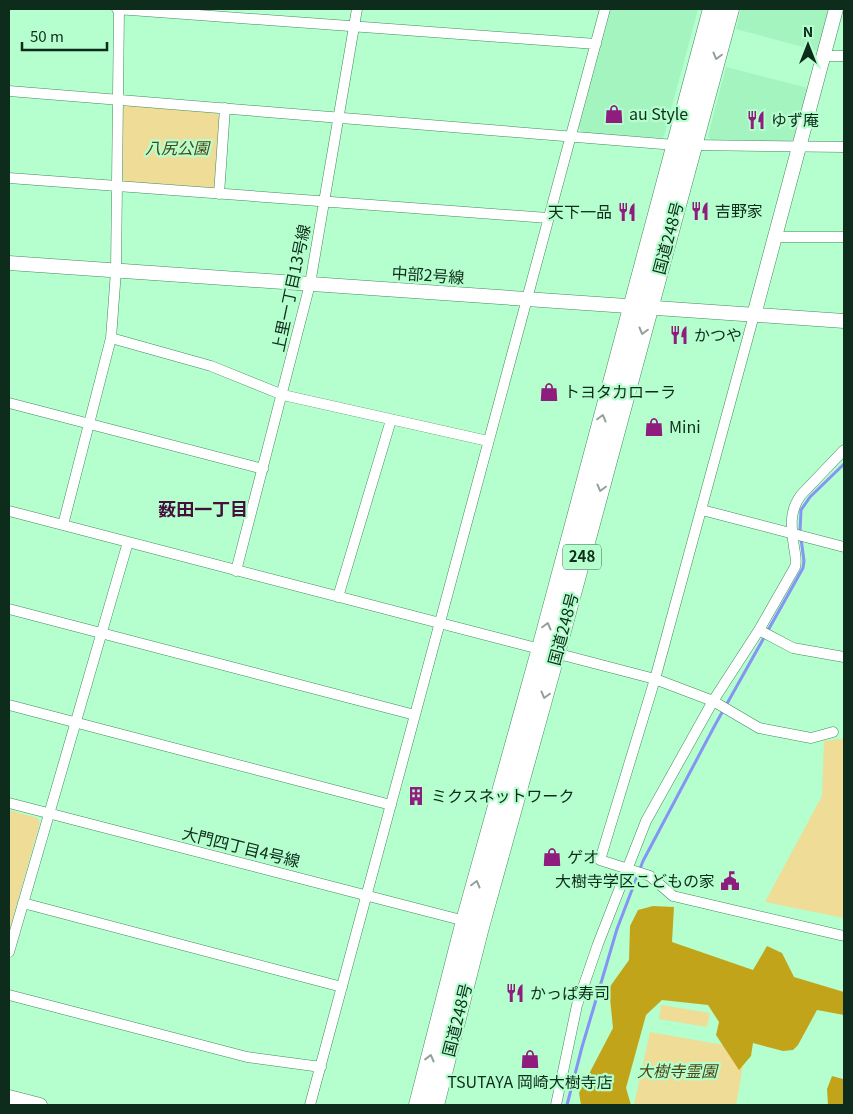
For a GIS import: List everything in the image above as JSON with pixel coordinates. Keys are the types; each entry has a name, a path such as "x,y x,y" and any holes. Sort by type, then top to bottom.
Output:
{"highway":[{"name":"国道248号","path":"418,1105 466,921 649,308 712,9"},
{"name":"国道248号","path":"435,1105 631,307 730,9"}],"street":[{"path":"62,525 111,338 116,271 118,9 596,44"},
{"name":"上里一丁目13号線","path":"236,570 310,284 357,9"},
{"path":"310,1105 605,9"},
{"path":"836,9 702,510 655,679 600,860 627,867 650,876 673,896 844,936"},
{"path":"823,56 844,56"},
{"path":"9,91 684,145 844,147"},
{"path":"219,194 224,108"},
{"path":"9,178 548,218"},
{"path":"774,237 844,237"},
{"name":"中部2号線","path":"9,263 844,321"},
{"path":"111,338 211,366 282,395 488,441"},
{"path":"9,403 263,470"},
{"path":"338,597 391,420"},
{"path":"556,1105 578,1005 598,944 646,821 713,701 759,630 795,567 792,511 795,502 844,450"},
{"path":"702,510 844,547"},
{"path":"9,511 655,679 713,701 759,728 782,734 811,738 833,732"},
{"path":"9,952 128,542"},
{"path":"9,609 415,715"},
{"path":"759,630 792,648 844,657"},
{"path":"9,705 392,805"},
{"name":"大門四丁目4号線","path":"9,803 466,921"},
{"path":"23,903 342,987"},
{"path":"9,995 247,1057 321,1067"},
{"path":"9,1097 40,1105"}],"shaded area":[{"path":"611,9 698,9 664,136 661,138 582,133 579,127"},
{"path":"741,9 830,9 818,51 736,29"},
{"name":"ゆず庵","path":"726,67 808,88 795,139 791,141 711,140 708,136"},
{"path":"653,906 674,907 672,942 753,970 767,946 782,953 794,977 844,992 844,1015 817,1010 798,1045 793,1050 783,1051 753,1043 751,1056 739,1070 716,1035 719,1022 708,1005 662,1000 646,1015 626,1088 631,1105 581,1105 579,1093 613,1028 609,988 629,960 630,926 638,910"},
{"path":"832,1076 844,1081 844,1105 828,1105 827,1089"}],"green space":[{"name":"八尻公園","path":"126,105 216,113 221,117 217,185 212,189 125,182 123,179 123,107"},
{"path":"844,739 844,918 765,902 822,796 824,741"},
{"path":"9,810 37,818 40,822 9,932"},
{"path":"661,1005 710,1013 707,1027 659,1019"},
{"name":"大樹寺霊園","path":"650,1032 746,1049 736,1105 634,1105"}],"waterway":[{"path":"567,1105 617,929 643,861 715,725 803,568 804,561 800,531 801,510 810,497 844,464"}],"place":[{"name":"au Style","path":"614,114"},
{"name":"ゆず庵","path":"756,120"},
{"name":"吉野家","path":"700,211"},
{"name":"天下一品","path":"627,212"},
{"name":"かつや","path":"679,335"},
{"name":"トヨタカローラ","path":"549,392"},
{"name":"Mini","path":"654,427"},
{"name":"ミクスネットワーク","path":"416,796"},
{"name":"ゲオ","path":"552,857"},
{"name":"大樹寺学区こどもの家","path":"730,881"},
{"name":"かっぱ寿司","path":"515,993"},
{"name":"TSUTAYA 岡崎大樹寺店","path":"530,1059"}],"district":[{"name":"薮田一丁目","path":"203,510"}]}
